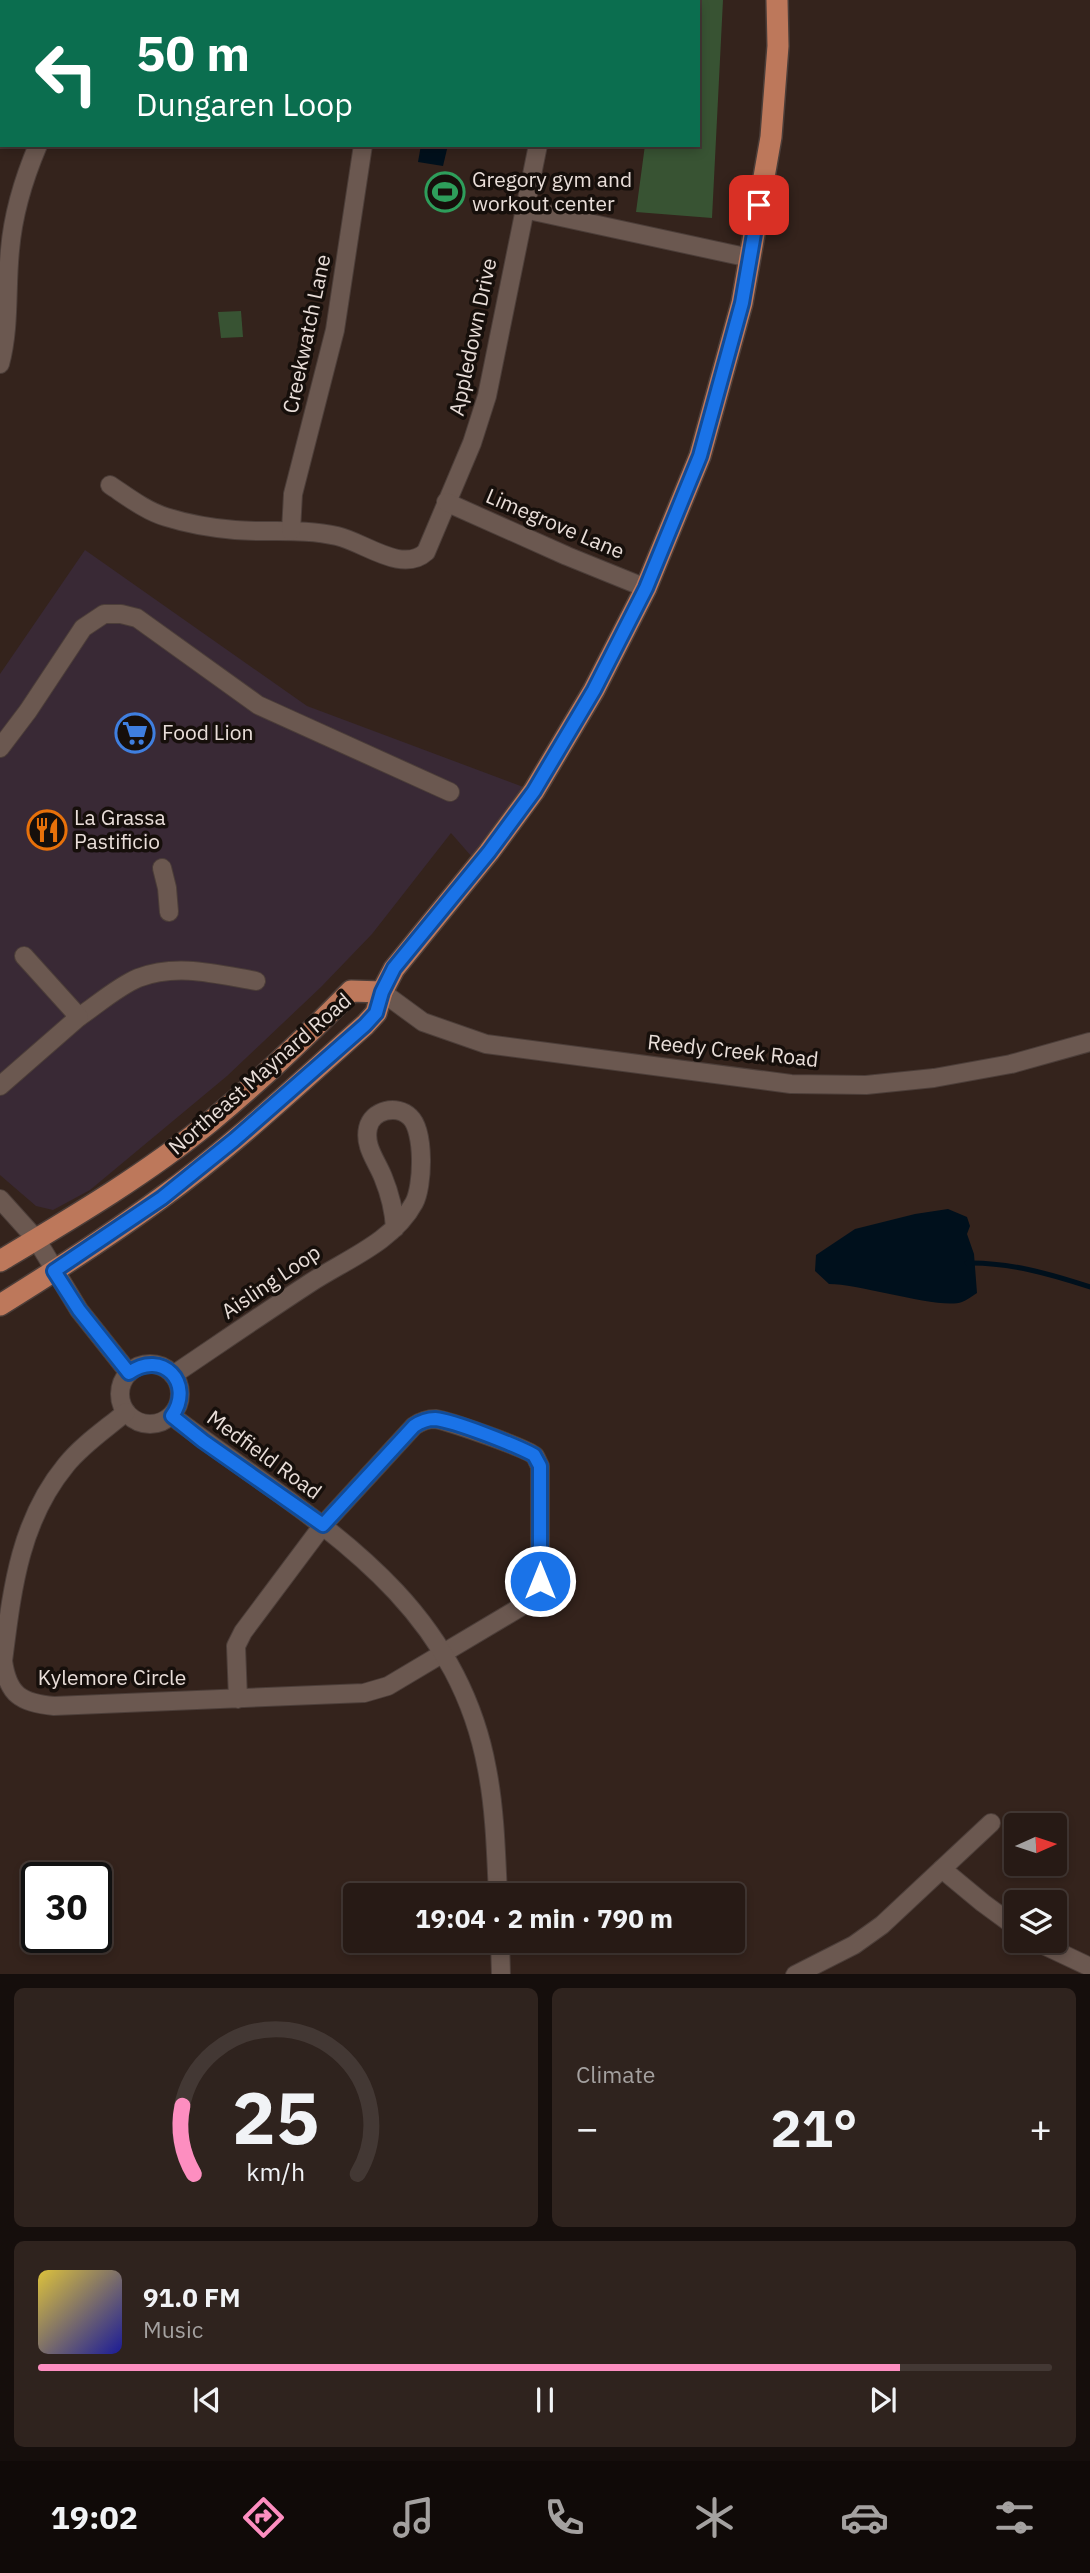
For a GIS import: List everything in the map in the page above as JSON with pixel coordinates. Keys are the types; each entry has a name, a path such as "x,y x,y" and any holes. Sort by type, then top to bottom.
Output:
{"main road":[{"name":"Northeast Maynard Road","path":"0,1305 162,1198 234,1140 365,1025 376,1013 382,992 394,968 489,852 534,791 594,690 646,588 700,456 742,303 771,137 778,46 777,0"},
{"name":"Northeast Maynard Road","path":"0,1261 104,1199 210,1122 313,1030 351,991 382,992"}],"street":[{"path":"0,364 6,327 10,247 27,171 37,147"},
{"name":"Creekwatch Lane","path":"291,530 293,494 335,330 363,147"},
{"name":"Appledown Drive","path":"110,485 163,516 195,525 334,535 356,541 396,559 412,561 426,552 472,443 487,396 538,147"},
{"path":"524,209 750,258"},
{"name":"Limegrove Lane","path":"446,502 646,588"},
{"path":"0,748 83,628 104,614 121,614 137,618 258,705 450,792"},
{"path":"162,868 169,912"},
{"path":"24,956 79,1017"},
{"path":"0,1086 79,1017 135,979 156,972 188,970 256,981"},
{"name":"Reedy Creek Road","path":"382,992 424,1023 486,1044 791,1084 876,1084 934,1079 1011,1065 1090,1042"},
{"name":"Aisling Loop","path":"173,1375 395,1228 421,1191 420,1146 415,1124 409,1116 395,1109 380,1112 369,1122 365,1138 390,1196 395,1228"},
{"path":"0,1199 36,1239 79,1310 129,1373"},
{"path":"172,1416 153,1424 134,1419 126,1412 120,1396 124,1379 129,1373 147,1364 166,1368 173,1375"},
{"name":"Medfield Road","path":"173,1375 180,1391 177,1408 172,1416 203,1441 323,1525 386,1580 426,1627 443,1653 474,1718 487,1768 495,1826 497,1883"},
{"name":"Kylemore Circle","path":"126,1412 67,1463 50,1485 28,1528 21,1549 9,1611 3,1661 5,1676 15,1694 37,1704 364,1693 388,1686 527,1603 540,1581 540,1466 534,1455 435,1419 422,1420 323,1525"},
{"path":"238,1699 236,1646 252,1620 323,1525"},
{"path":"798,1974 854,1945 882,1925 991,1823"},
{"path":"942,1868 1004,1918"},
{"path":"500,1953 501,1974"},
{"path":"1060,1953 1090,1967"}],"shaded area":[{"path":"85,550 307,706 534,791 479,865 451,833 372,934 321,987 227,1076 90,1190 53,1210 36,1206 0,1175 0,674"}],"green space":[{"path":"700,0 723,0 712,218 636,212 645,147 700,147"},
{"path":"241,311 243,337 221,338 218,312"}],"water":[{"path":"421,147 448,147 443,166 418,162"},
{"path":"948,1209 967,1217 970,1226 967,1234 974,1254 977,1293 964,1301 936,1303 829,1284 815,1271 816,1255 855,1229"}],"waterway":[{"path":"967,1263 998,1264 1029,1270 1090,1287"}],"place":[{"name":"Gregory gym and workout center","path":"445,192"},
{"name":"Food Lion","path":"135,733"},
{"name":"La Grassa Pastificio","path":"47,830"}],"route":[{"path":"540,1581 540,1466 534,1455 455,1425 435,1419 422,1420 323,1525 203,1441 172,1416 180,1400 178,1382 173,1375 166,1368 147,1364 129,1373 101,1340 54,1271 162,1198 234,1140 365,1025 376,1013 382,992 394,968 489,852 534,791 594,690 646,588 700,456 742,303 759,205"}]}
